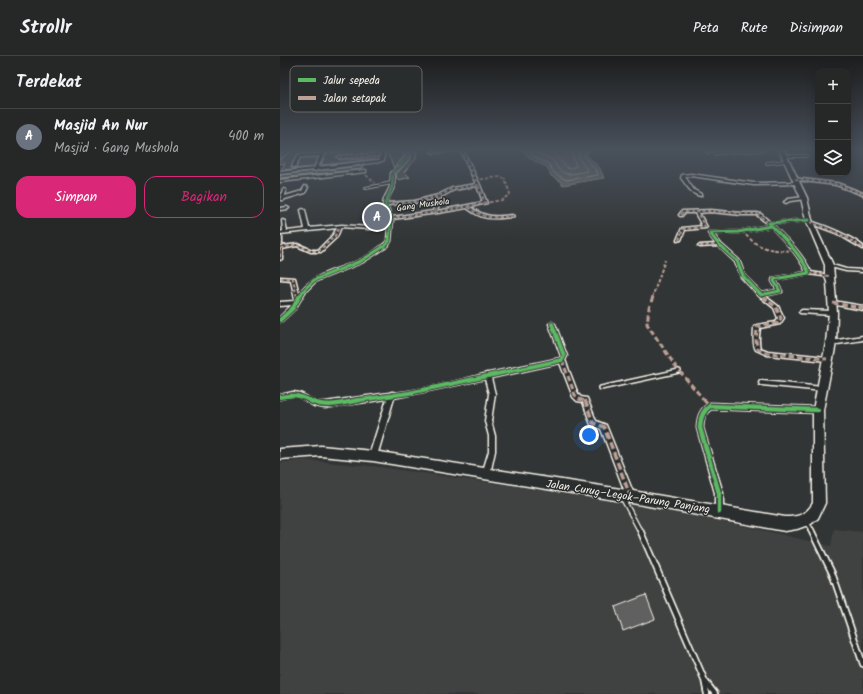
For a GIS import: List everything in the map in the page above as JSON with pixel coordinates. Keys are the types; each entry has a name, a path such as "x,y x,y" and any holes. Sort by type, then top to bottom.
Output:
{"main road":[{"path":"796,181 804,198 809,221 829,270 832,282 833,308 831,344 818,410 819,503 816,512 806,521"},
{"name":"Jalan Curug–Legok–Parung Panjang","path":"280,454 321,451 373,456 626,496 785,524 806,521"}],"street":[{"path":"280,320 297,301 307,286 314,280 322,275 361,261 386,245 389,241 391,218 385,204 391,189 392,180"},
{"path":"385,204 410,203 439,196 453,189 478,185 475,180"},
{"path":"684,180 697,195 700,195"},
{"path":"724,180 754,184 796,181 837,184 863,194"},
{"name":"Gang Mushola","path":"391,218 468,207 485,203 478,185"},
{"path":"281,199 304,192 306,187"},
{"path":"281,199 284,190"},
{"path":"435,212 439,196"},
{"path":"786,202 789,200 804,198"},
{"path":"468,207 482,217 486,218 512,216"},
{"path":"280,209 287,208"},
{"path":"303,210 307,229"},
{"path":"681,215 683,212 711,211 760,214 796,251 804,262 809,274"},
{"path":"679,240 684,229 705,227 697,212"},
{"path":"283,220 285,232"},
{"path":"827,359 768,353 758,350 755,341 758,327 778,323 781,318 776,307 761,295 743,276 737,261 719,245 711,232 738,232 770,224 809,221 830,229 862,245"},
{"path":"280,233 307,229 356,226 374,228 391,225"},
{"path":"280,248 298,245 311,251 318,251 330,242 335,236 339,227"},
{"path":"280,237 280,259"},
{"path":"700,246 719,245"},
{"path":"761,295 780,291 774,281 775,279 829,270 863,271"},
{"path":"280,278 293,279 297,301"},
{"path":"280,304 297,301"},
{"path":"802,312 833,308 863,308"},
{"path":"552,324 564,356 562,360 575,395 579,399 585,400 593,423 604,427 626,496"},
{"path":"831,344 863,338"},
{"path":"280,397 293,394 300,395 311,401 325,405 392,394 410,393 487,375 562,360"},
{"path":"486,474 492,451 492,436 488,421 492,394 487,375"},
{"path":"762,384 823,389"},
{"path":"373,456 392,394"},
{"path":"719,512 719,493 700,428 700,418 706,408 710,406 818,410"}],"lane":[{"path":"366,188 392,183"},
{"path":"600,388 679,371"},
{"path":"626,496 704,679 707,694"},
{"path":"806,521 819,539 828,560 863,664"},
{"path":"704,679 715,694"}],"shaded area":[{"path":"304,460 379,467 619,501 735,524 831,546 834,529 863,532 863,694 280,694 280,463"}],"water":[{"path":"558,180 594,180 563,185"}],"building":[{"path":"385,212 381,222 367,222 372,213"},
{"path":"646,595 655,619 623,631 615,607"}],"marked path":[{"path":"371,180 375,183"},
{"path":"385,204 414,202 439,196 453,189 478,185 475,180"},
{"path":"485,203 502,200 510,194 505,180"},
{"path":"801,180 837,184 863,194"},
{"path":"391,218 438,212 485,203 478,185"},
{"path":"435,212 439,196"},
{"path":"468,207 480,215 488,218 512,216"},
{"path":"681,215 683,212 711,211 757,214 769,223"},
{"path":"679,240 683,229 705,227 697,212"},
{"path":"810,222 830,229 857,243 863,248"},
{"path":"281,248 298,245 311,251 319,251 335,236 339,227"},
{"path":"742,231 754,244 765,249 796,251"},
{"path":"280,237 280,259"},
{"path":"700,246 719,245"},
{"path":"665,260 649,308 647,324 660,346 676,367 710,406"},
{"path":"809,273 829,276"},
{"path":"280,278 293,279 297,299"},
{"path":"761,295 776,307 781,318 778,323 757,327 756,341 758,349 767,353 827,359"},
{"path":"833,303 863,308"},
{"path":"562,360 575,395 579,399 585,400 593,423 604,427 631,498"}],"cycle path":[{"path":"280,320 293,308 303,291 314,280 361,261 386,245 389,241 391,218 385,204 392,187 393,180"},
{"path":"771,226 738,232 710,233 719,245 737,261 743,276 761,295 780,291 774,281 775,279 809,273 804,262 796,251 769,223 809,220"},
{"path":"280,397 293,394 300,395 316,404 325,405 409,393 562,360 564,356 552,324"},
{"path":"719,512 719,493 700,428 701,418 705,410 710,406 818,410"}],"place":[{"name":"Masjid An Nur","path":"377,217"}]}
